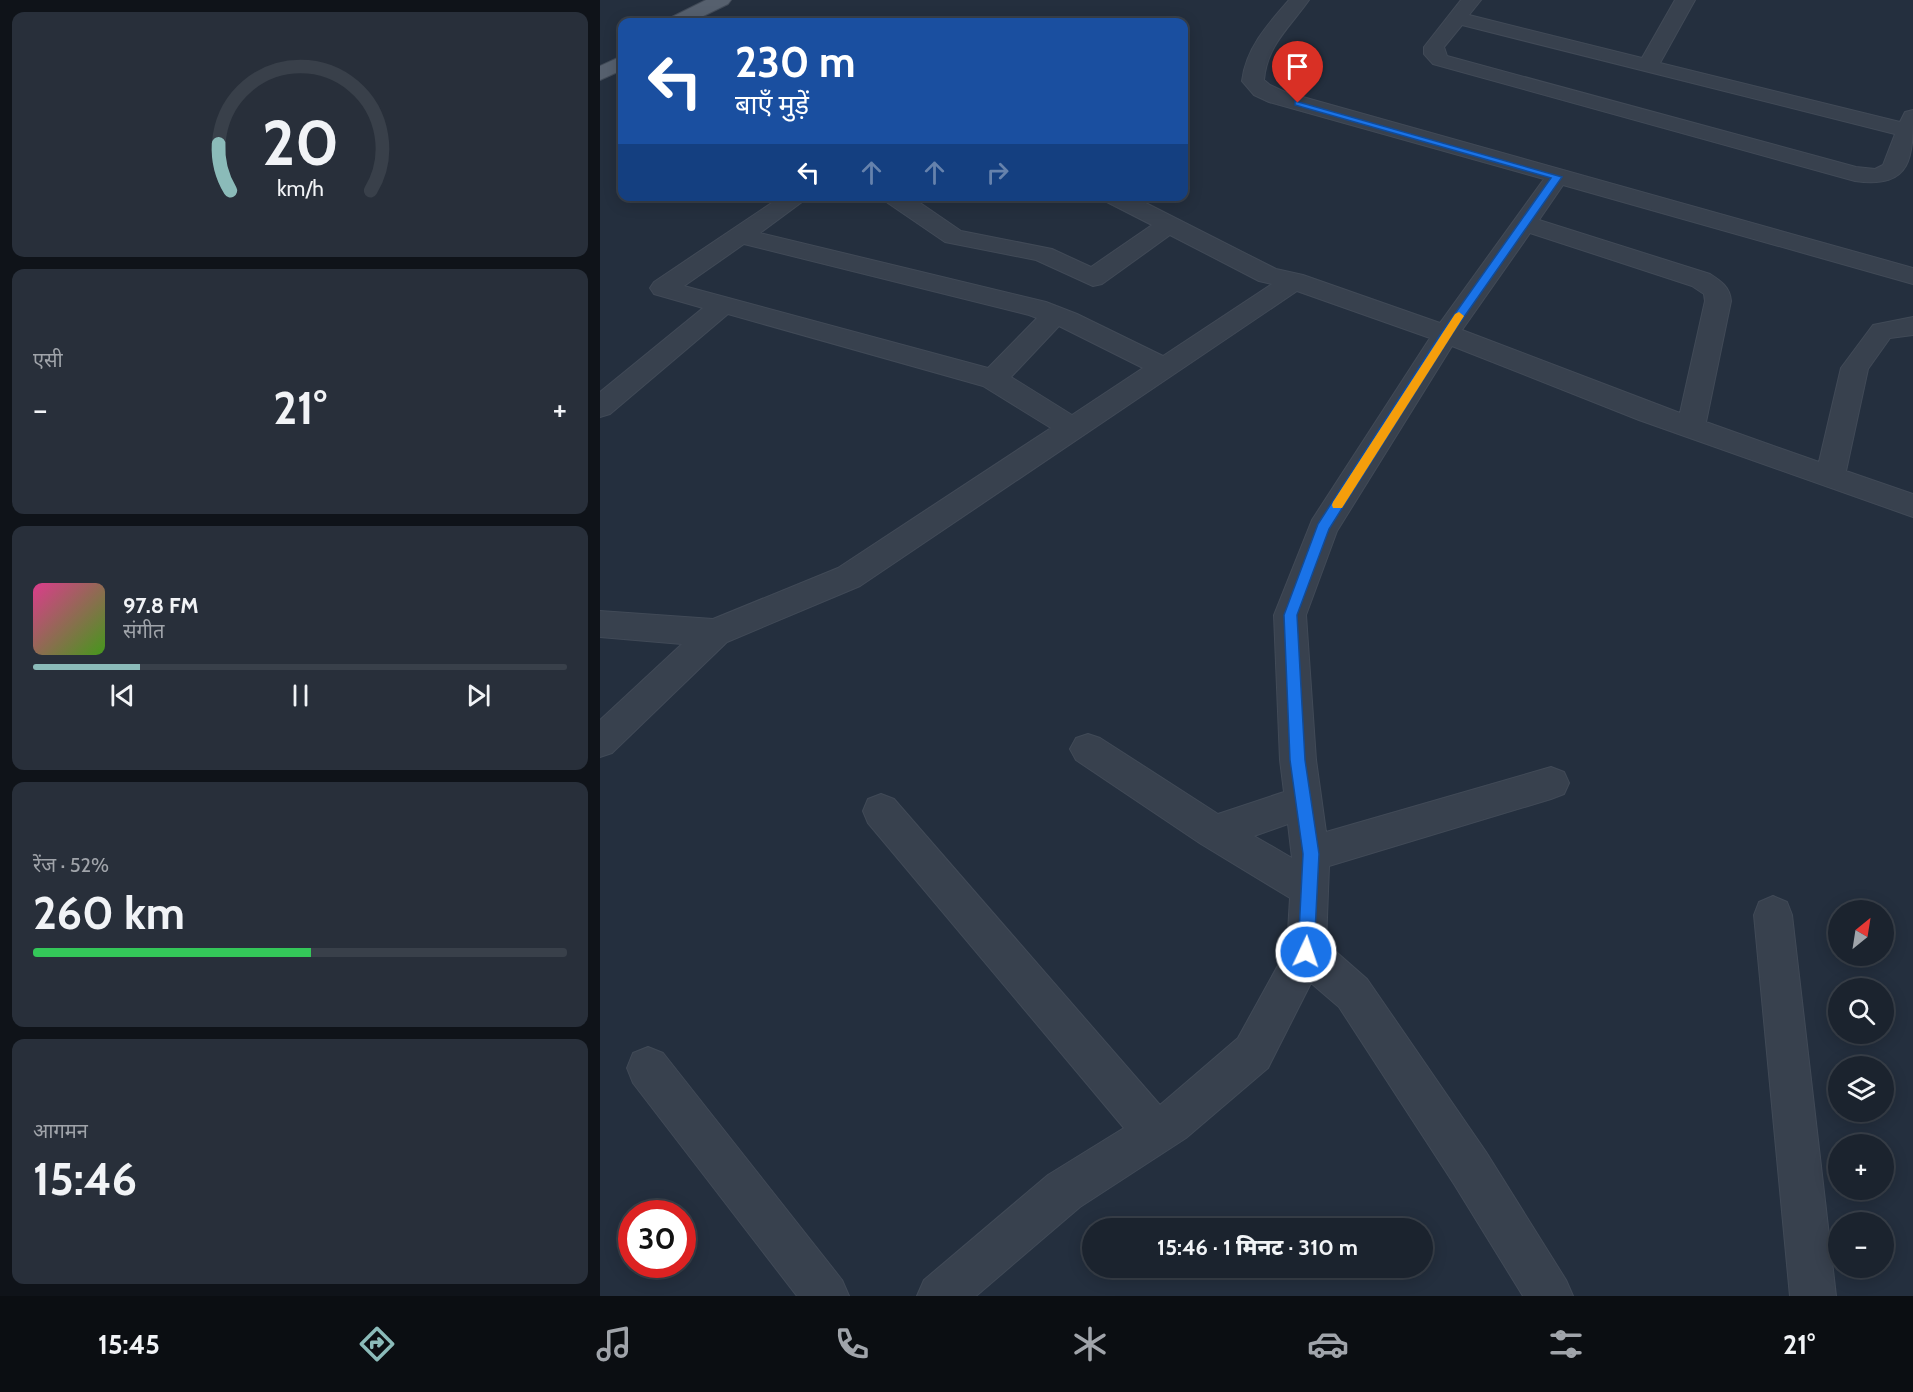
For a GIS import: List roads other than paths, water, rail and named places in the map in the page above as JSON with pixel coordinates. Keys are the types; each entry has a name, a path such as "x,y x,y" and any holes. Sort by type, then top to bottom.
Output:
{"main road":[{"path":"685,18 721,0"},
{"path":"708,18 744,0"},
{"path":"600,62 618,52"},
{"path":"600,74 618,64"}],"street":[{"path":"1299,0 1264,44 1253,71 1253,81 1262,90 1276,97 1913,276"},
{"path":"1457,18 1648,66 1910,124 1893,169 1886,175 1856,174 1440,60 1434,54 1434,47 1471,0"},
{"path":"1648,66 1685,0"},
{"path":"940,1296 1064,1191 1171,1123 1253,1053 1306,952 1310,871 1298,760 1290,615 1323,528 1446,334 1557,177"},
{"path":"792,201 663,288 993,379 1072,428"},
{"path":"900,201 954,237 1043,254 1093,278 1170,224"},
{"path":"1123,201 1268,275 1294,281 1446,334 1497,356 1691,428 1913,506"},
{"path":"1525,222 1714,287 1718,294 1718,301 1691,428"},
{"path":"740,236 1037,308 1163,367"},
{"path":"600,742 715,633 849,577 1294,281"},
{"path":"600,407 723,305"},
{"path":"993,379 1055,315"},
{"path":"1830,477 1854,368 1882,331 1913,326"},
{"path":"600,624 715,633"},
{"path":"1088,749 1214,832 1310,871 1551,783"},
{"path":"1214,832 1304,802"},
{"path":"881,811 1156,1133"},
{"path":"1773,915 1813,1296"},
{"path":"1306,952 1353,993 1470,1168 1550,1296"},
{"path":"648,1068 826,1296"}]}
